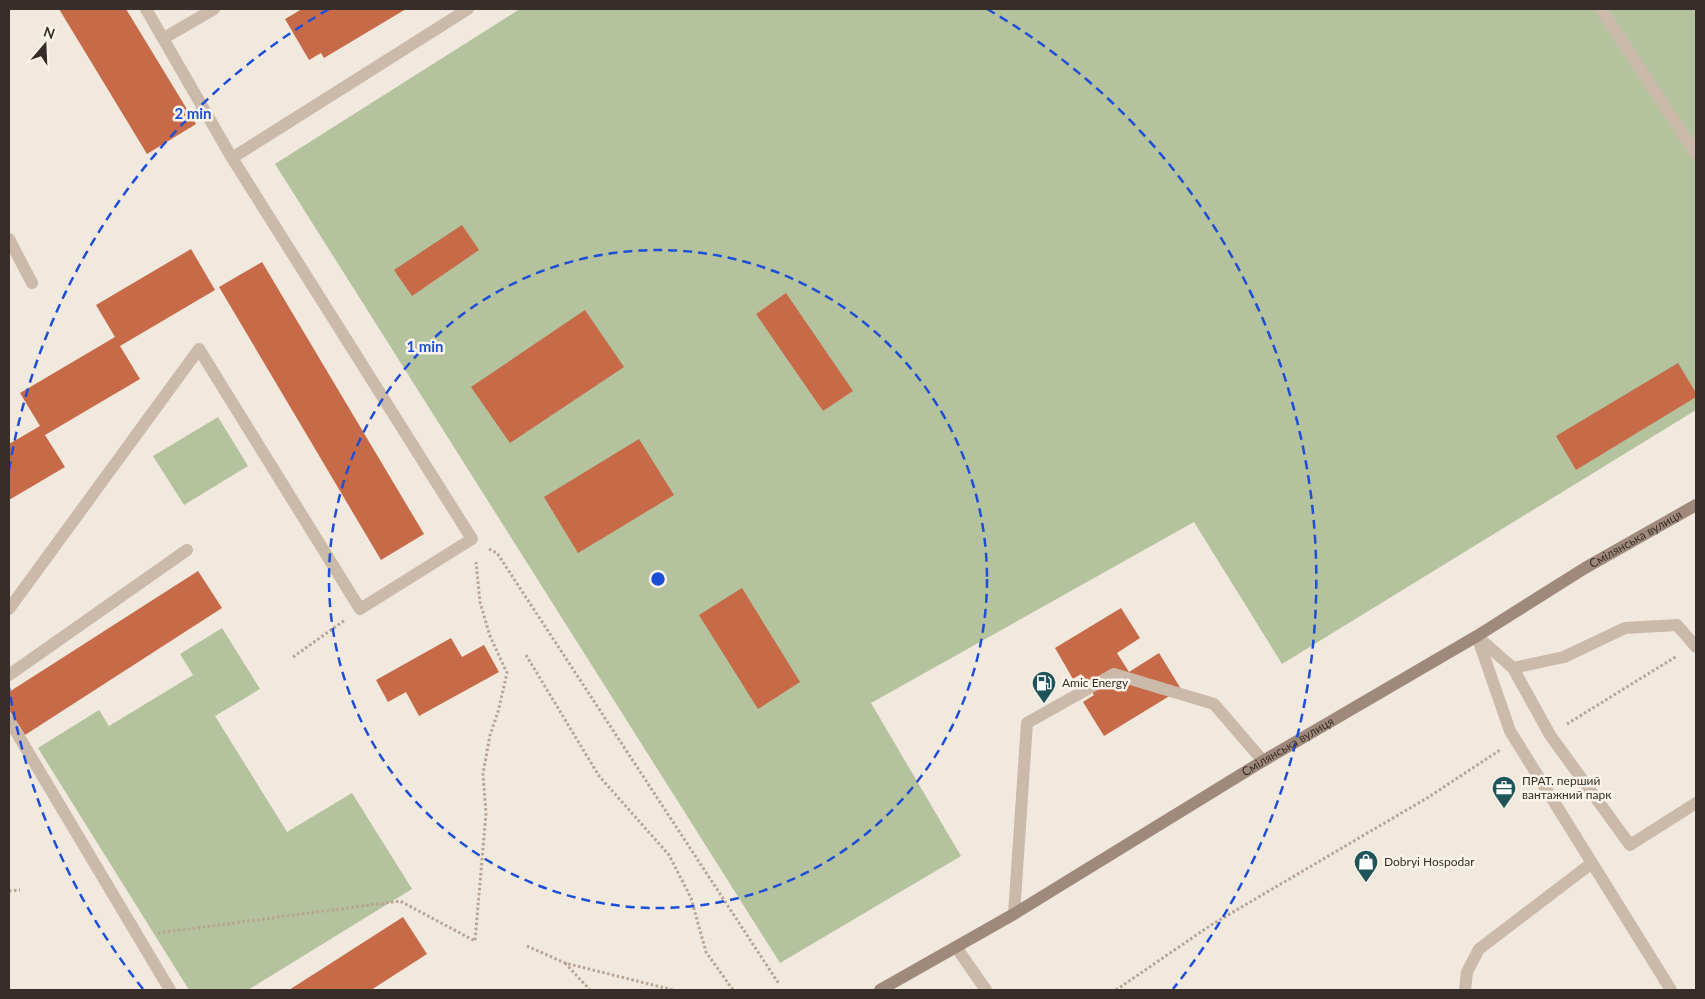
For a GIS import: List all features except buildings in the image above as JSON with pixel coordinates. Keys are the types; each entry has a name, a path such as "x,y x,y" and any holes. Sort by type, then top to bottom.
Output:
{"main road":[{"name":"Смілянська вулиця","path":"880,990 1014,914 1263,761 1477,636 1585,568 1695,507"}],"lane":[{"path":"9,609 199,349 360,609 472,539 232,158 146,9"},
{"path":"164,38 214,9"},
{"path":"232,158 468,9"},
{"path":"1601,9 1696,154"},
{"path":"9,239 32,283"},
{"path":"9,675 187,550"},
{"path":"1513,668 1564,657 1625,628 1677,625 1696,646"},
{"path":"1477,636 1513,668 1550,735 1630,845 1696,803"},
{"path":"1477,636 1515,740 1671,990"},
{"path":"1014,914 1027,723 1114,674 1214,704 1263,761"},
{"path":"9,720 170,990"},
{"path":"1465,990 1468,972 1479,949 1592,863"},
{"path":"956,947 986,990"}],"path":[{"path":"472,539 497,553 780,984"},
{"path":"138,936 400,901 475,941 486,813 483,774 490,735 498,712 506,673 490,636 483,611 476,562"},
{"path":"293,657 360,609"},
{"path":"1550,735 1696,646"},
{"path":"526,655 599,776 669,855 691,898 706,952 733,990"},
{"path":"1116,990 1210,924 1427,798 1515,740"},
{"path":"9,890 20,890"},
{"path":"527,946 565,963 673,990"},
{"path":"565,963 590,990"}],"green space":[{"path":"520,9 1696,9 1696,410 1282,664 1194,522 871,703 961,856 780,963 275,164"},
{"path":"218,417 248,466 184,505 153,456"},
{"path":"222,628 260,689 215,716 287,832 352,793 412,889 248,990 189,990 38,748 99,710 109,726 193,675 180,654"}],"place":[{"name":"Amic Energy","path":"1044,704"},
{"name":"ПРАТ. перший вантажний парк","path":"1504,809"},
{"name":"Dobryi Hospodar","path":"1366,883"}]}
